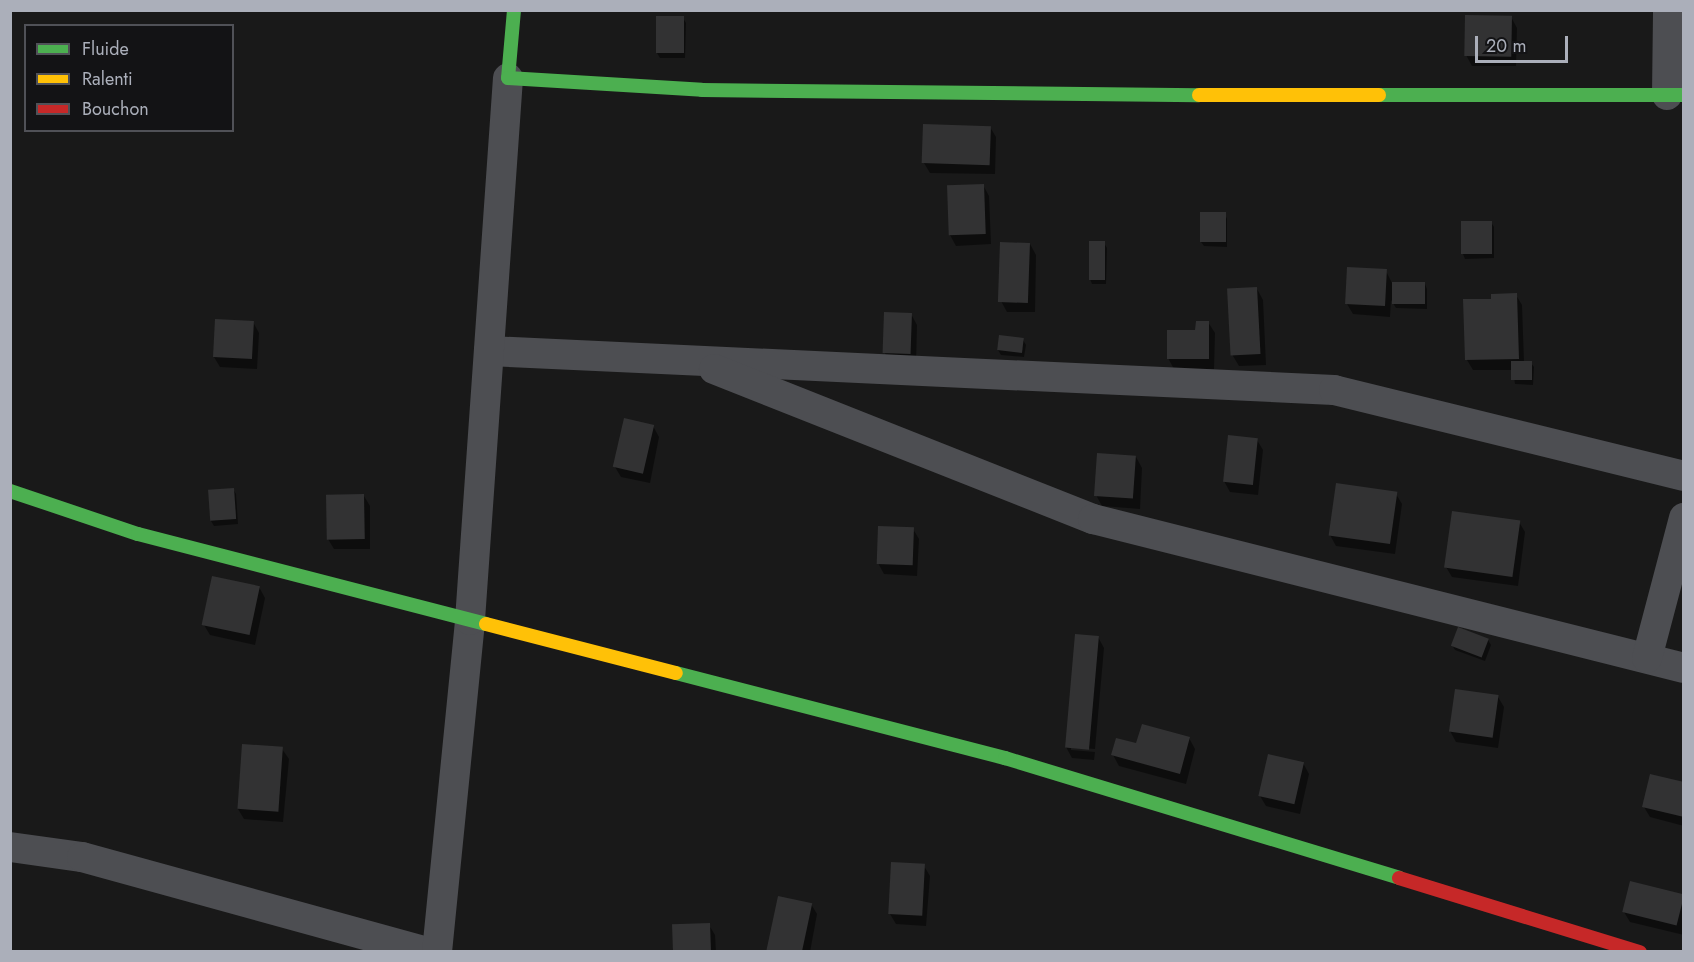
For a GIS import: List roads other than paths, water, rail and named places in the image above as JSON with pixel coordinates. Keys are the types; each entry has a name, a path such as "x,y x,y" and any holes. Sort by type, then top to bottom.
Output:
{"street":[{"path":"437,951 470,620 513,10"},
{"path":"508,78 702,90 1113,96 1675,95 1668,10"},
{"path":"489,351 1334,390 1683,476"},
{"path":"692,360 1093,519 1683,668"},
{"path":"10,491 138,534 1005,758 1640,951"},
{"path":"1647,658 1683,518"},
{"path":"10,847 82,857 426,951"}]}
